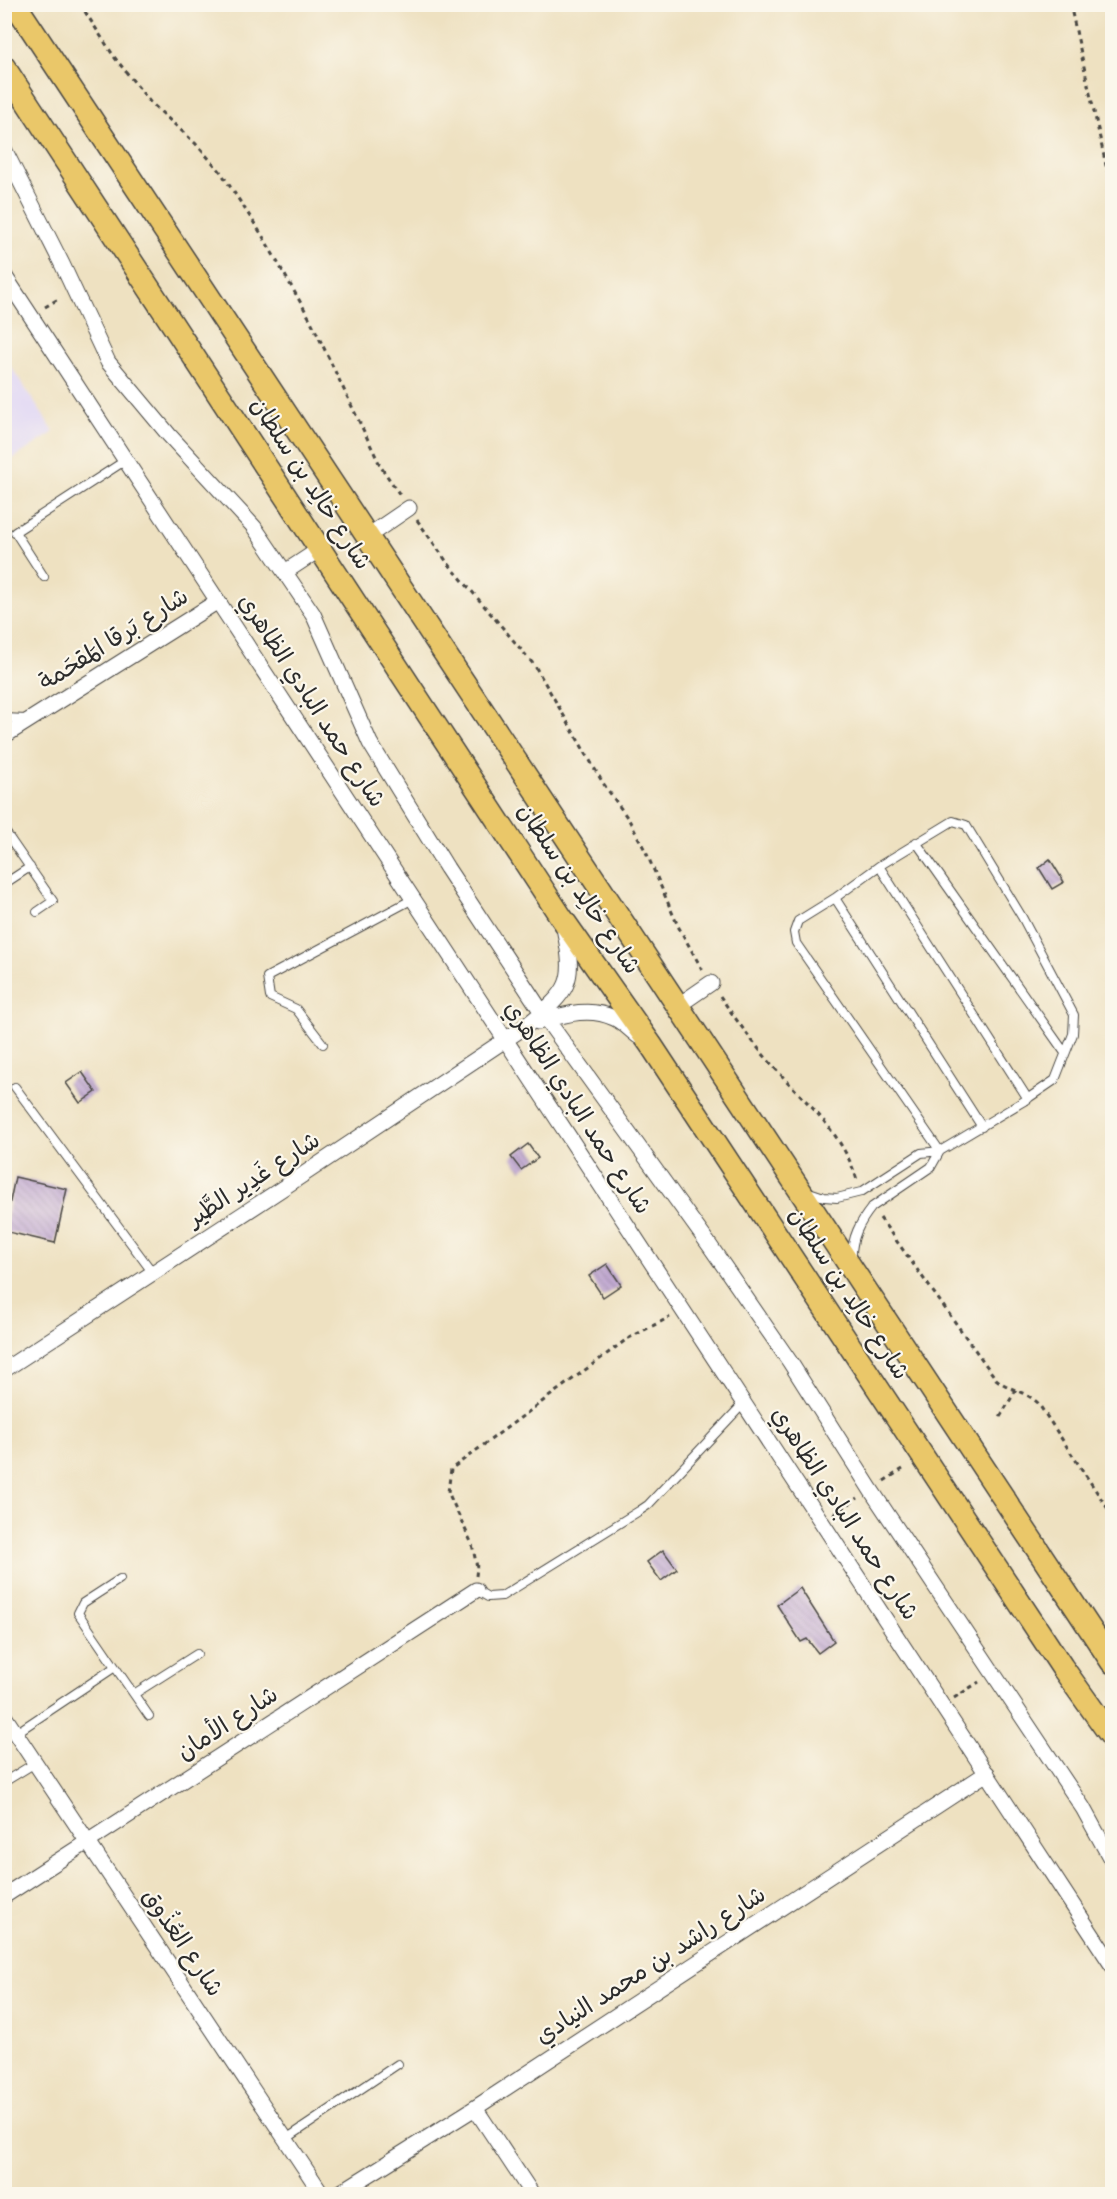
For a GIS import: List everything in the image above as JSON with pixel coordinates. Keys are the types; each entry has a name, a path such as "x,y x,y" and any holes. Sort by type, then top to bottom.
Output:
{"main road":[{"name":"شارع خالِد بن سلطان","path":"15,4 1113,1662"},
{"name":"شارع خالِد بن سلطان","path":"4,67 561,916 651,1045 1062,1667 1113,1737"}],"street":[{"path":"4,149 108,362 169,435 254,527 285,572 313,614 370,742 447,868 545,1016 790,1362 871,1490 1083,1808 1113,1862"},
{"name":"شارع حمد البادي الظاهري","path":"4,275 1113,1965"},
{"path":"368,536 409,508"},
{"path":"285,572 320,549"},
{"name":"شارع بَرقا المَقحَمة","path":"4,736 218,601"},
{"name":"شارع غَدِير الطَّير","path":"545,1016 566,986 571,970 561,916"},
{"path":"679,1005 711,983"},
{"name":"شارع غَدِير الطَّير","path":"4,1370 526,1026 545,1016 596,1012 615,1018 651,1045"},
{"name":"شارع الأمان","path":"4,1896 476,1590"},
{"name":"شارع العُذُوق","path":"9,1726 322,2194"},
{"name":"شارع راشد بن محمد النيادي","path":"338,2194 475,2108 987,1773"},
{"path":"475,2108 532,2194"}],"lane":[{"path":"44,577 15,532 126,460"},
{"path":"4,718 30,720"},
{"path":"800,1188 824,1197 837,1198 861,1192 921,1153 940,1151 1028,1099 1055,1080 1073,1034 1074,1015 1022,917 966,825 953,821 916,842 798,921 795,932 796,943 940,1151"},
{"path":"5,833 53,901 37,912"},
{"path":"916,842 1065,1053"},
{"path":"879,866 1028,1099"},
{"path":"4,884 30,867"},
{"path":"835,898 982,1126"},
{"path":"323,1044 296,1008 270,997 267,977 413,899"},
{"path":"15,1087 153,1273"},
{"path":"852,1266 851,1254 856,1231 872,1207 931,1167 940,1151"},
{"path":"476,1590 488,1597 502,1596 648,1505 744,1403"},
{"path":"120,1578 83,1603 78,1612 148,1716"},
{"path":"134,1694 197,1654"},
{"path":"9,1726 115,1667"},
{"path":"4,1782 35,1763"},
{"path":"285,2139 398,2064"}],"path":[{"path":"80,4 115,58 150,102 195,142 220,171 262,235 310,319 381,467 447,562 536,666 603,783 629,820 684,936 711,983 753,1043 825,1122 852,1164 861,1192"},
{"path":"1070,4 1113,192"},
{"path":"31,315 74,289"},
{"path":"872,1207 996,1379 1005,1387 1028,1394 1038,1402 1113,1515"},
{"path":"476,1590 477,1567 472,1544 448,1492 451,1469 627,1339 683,1310"},
{"path":"1000,1417 1016,1390"},
{"path":"943,1706 992,1673"}],"shaded area":[{"path":"4,356 54,432 5,464 4,464"}],"building":[{"path":"1050,859 1064,882 1052,889 1039,868"},
{"path":"82,1072 96,1092 80,1103 66,1083"},
{"path":"528,1144 538,1158 521,1170 511,1157"},
{"path":"15,1177 67,1189 55,1243 4,1231"},
{"path":"607,1264 621,1285 603,1297 589,1276"},
{"path":"663,1550 677,1569 661,1581 647,1562"},
{"path":"800,1588 834,1641 818,1653 807,1639 801,1642 777,1605"}]}
